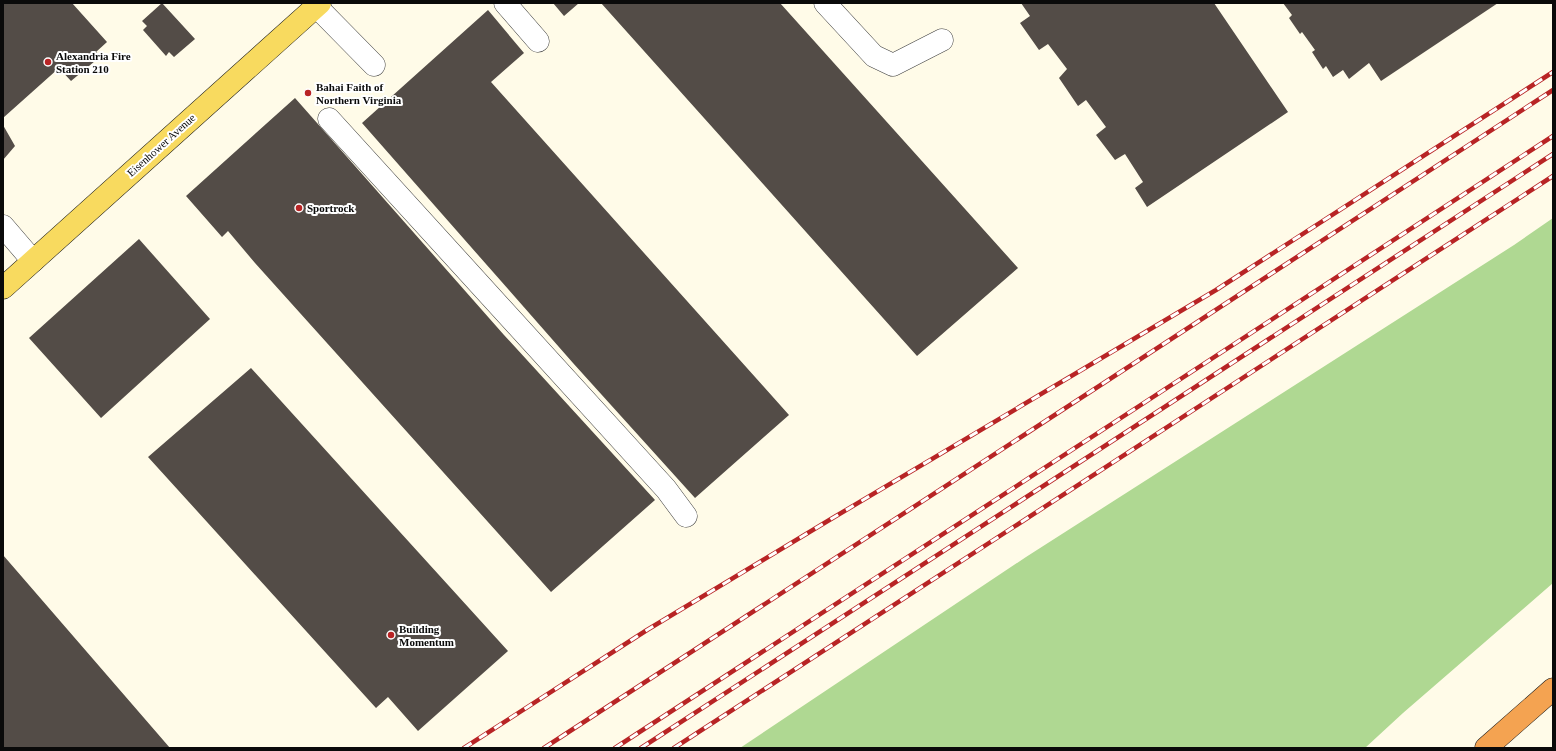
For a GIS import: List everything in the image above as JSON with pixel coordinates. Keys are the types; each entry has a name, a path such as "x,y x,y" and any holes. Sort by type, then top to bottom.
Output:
{"highway":[{"path":"1486,748 1553,689"}],"main road":[{"name":"Eisenhower Avenue","path":"3,288 318,4"}],"lane":[{"path":"505,3 538,41"},
{"path":"825,3 874,56 893,65 942,40"},
{"path":"318,4 374,65"},
{"path":"329,119 660,484 686,516"},
{"path":"3,226 33,261"}],"green space":[{"path":"1553,218 1553,583 1403,713 1365,748 740,748 1026,557 1514,245"}],"building":[{"name":"Alexandria Fire Station 210","path":"3,3 72,3 107,42 96,52 101,56 71,81 59,68 3,118"},
{"path":"162,3 195,39 174,57 169,52 166,56 143,30 147,26 142,21"},
{"path":"553,3 579,3 564,16"},
{"path":"601,3 780,3 1018,268 917,356"},
{"path":"1021,3 1214,3 1288,112 1147,207 1135,188 1143,182 1125,154 1115,160 1096,135 1106,127 1086,100 1078,106 1059,78 1067,69 1048,44 1039,50 1020,23 1030,16"},
{"path":"1283,3 1498,3 1381,81 1369,63 1349,79 1343,70 1333,77 1326,66 1323,69 1312,52 1315,50 1302,32 1300,34 1289,18 1292,15"},
{"path":"488,10 524,53 491,82 789,415 695,498 573,363 362,123"},
{"path":"295,98 504,335 655,500 551,592 255,263 228,231 222,237 186,196"},
{"path":"3,125 15,146 3,160"},
{"path":"139,239 210,319 101,418 29,338"},
{"path":"251,368 508,651 418,731 388,697 376,708 148,457"},
{"path":"3,555 170,748 3,748"}],"railway":[{"path":"464,748 647,630 1216,290 1553,72"},
{"path":"544,748 1553,90"},
{"path":"615,748 1553,136"},
{"path":"641,748 1553,154"},
{"path":"674,748 1553,176"}],"place":[{"name":"Alexandria Fire Station 210","path":"48,62"},
{"name":"Bahai Faith of Northern Virginia","path":"308,93"},
{"name":"Sportrock","path":"299,208"},
{"name":"Building Momentum","path":"391,635"}]}
